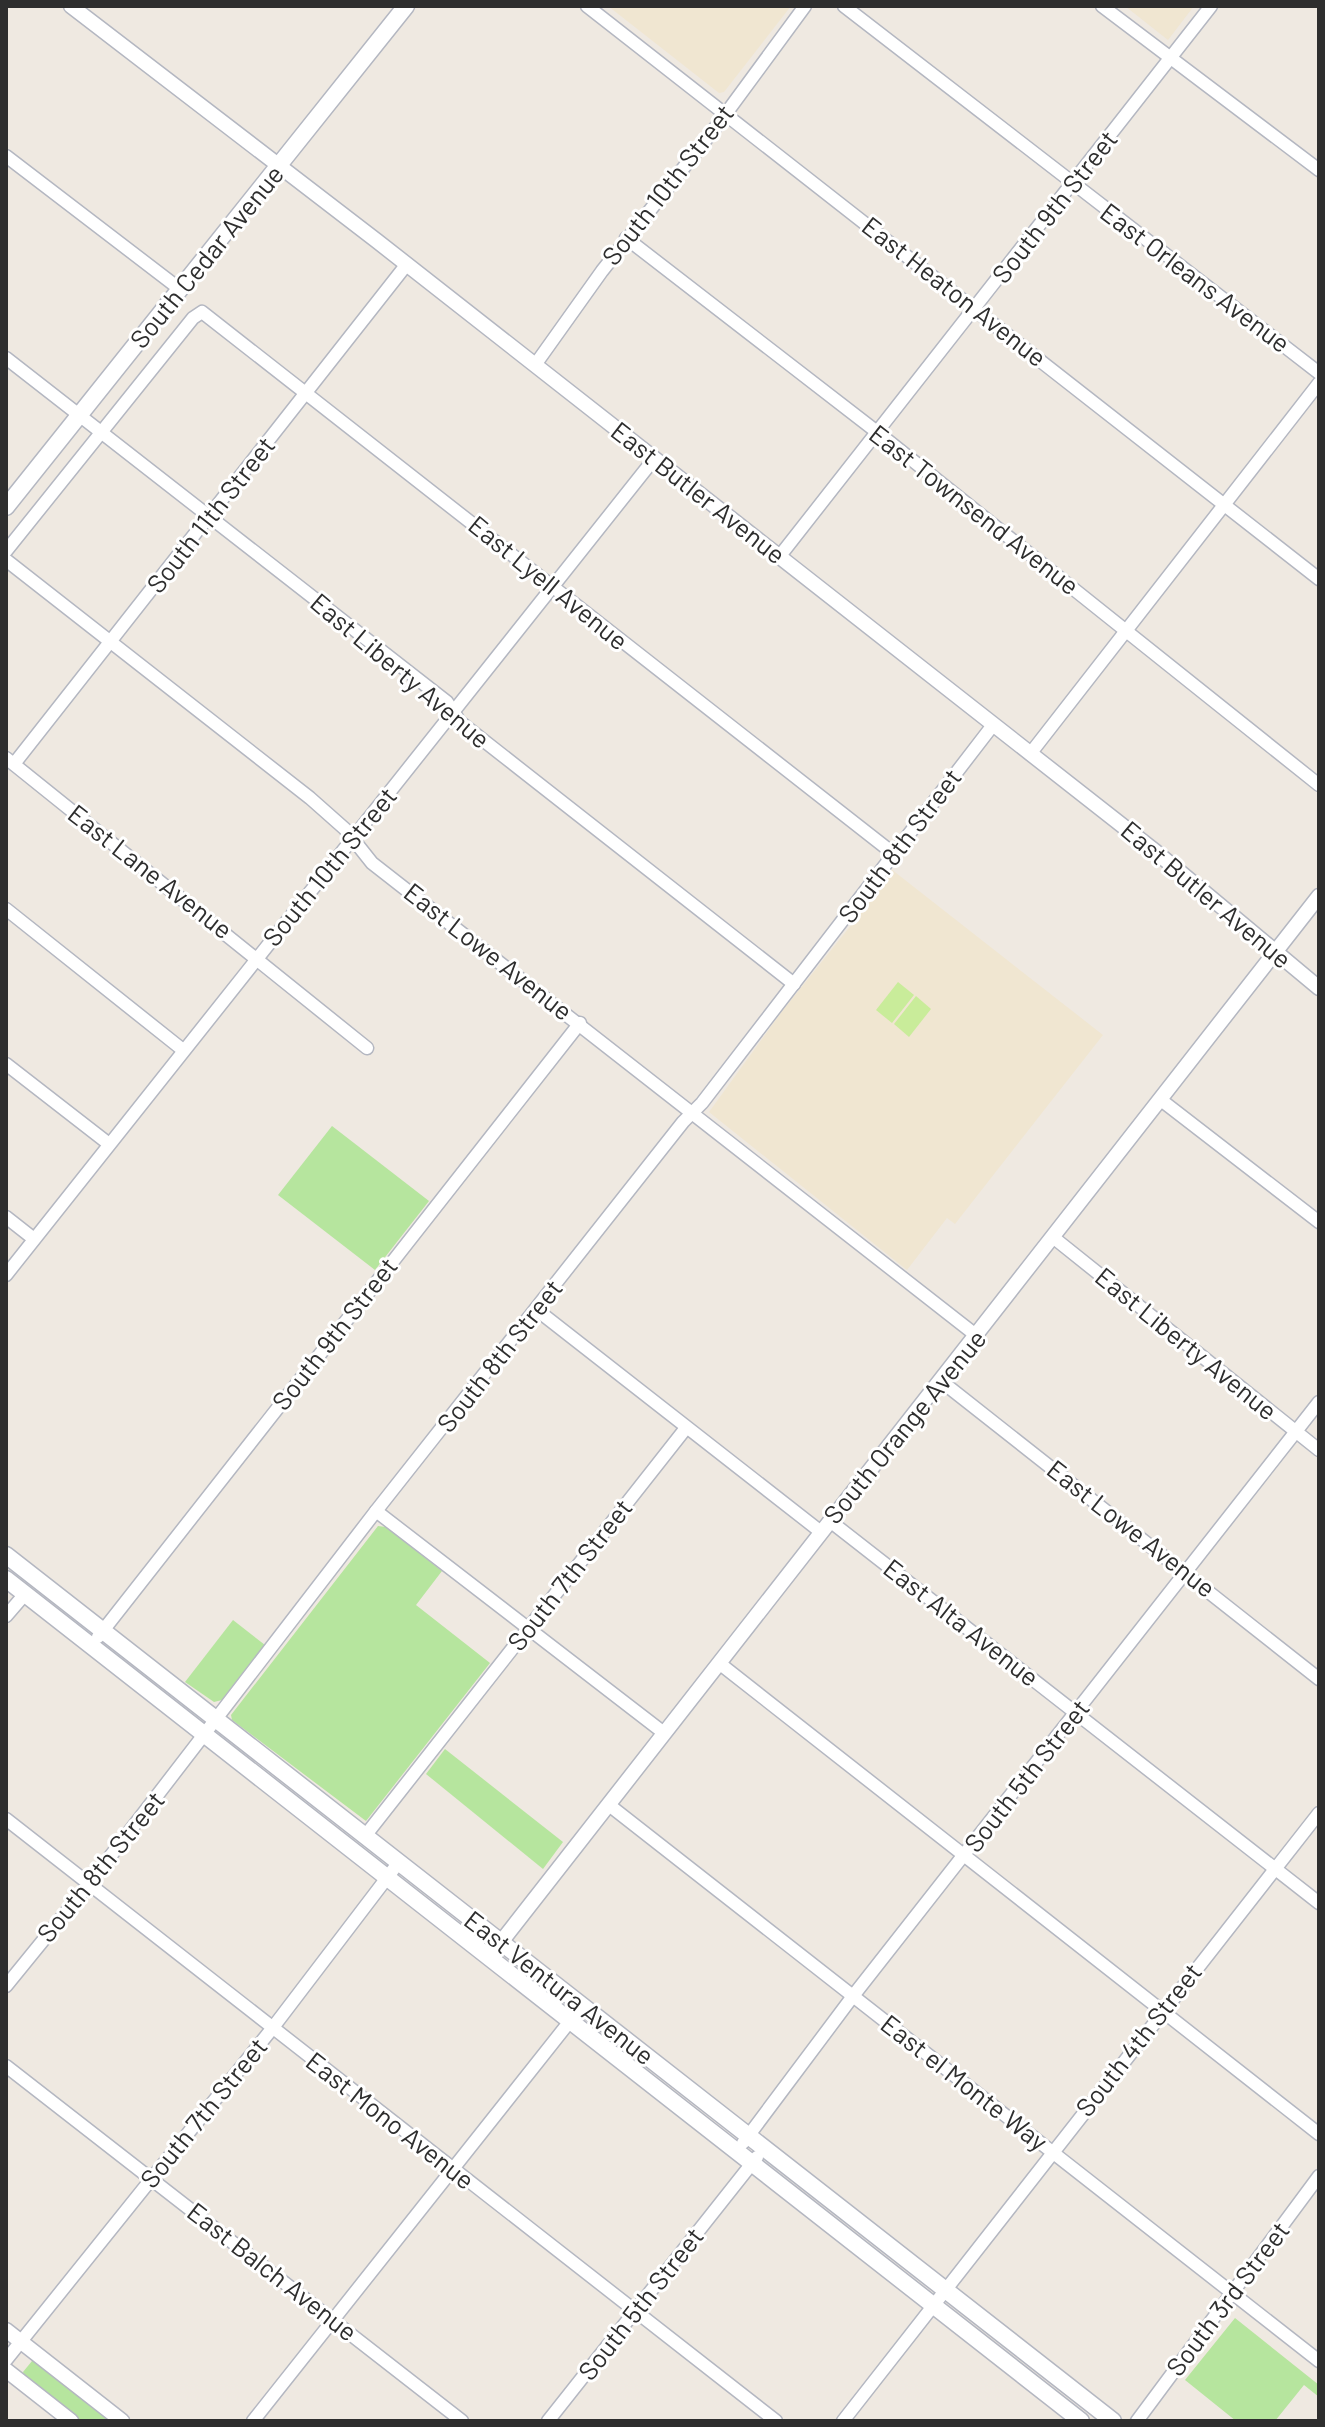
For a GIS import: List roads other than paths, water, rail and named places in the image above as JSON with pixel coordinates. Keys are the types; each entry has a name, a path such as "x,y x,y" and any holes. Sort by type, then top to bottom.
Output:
{"main road":[{"name":"South Cedar Avenue","path":"6,507 406,6"},
{"name":"East Ventura Avenue","path":"6,1555 1113,2421"},
{"name":"East Ventura Avenue","path":"6,1579 1081,2421"}],"street":[{"name":"East Butler Avenue","path":"71,6 407,264 1156,852 1319,988"},
{"name":"East Heaton Avenue","path":"587,6 1319,579"},
{"name":"South 10th Street","path":"535,365 626,238 805,6"},
{"name":"East Orleans Avenue","path":"844,6 1319,373"},
{"path":"1102,6 1319,170"},
{"name":"South 9th Street","path":"779,557 1211,6"},
{"path":"6,156 181,290"},
{"name":"East Townsend Avenue","path":"626,238 877,432 1319,785"},
{"name":"South 11th Street","path":"10,761 111,641 407,264"},
{"name":"East Lyell Avenue","path":"101,432 193,318 202,312 894,854"},
{"name":"East Liberty Avenue","path":"6,358 447,702 460,722 794,984"},
{"path":"1030,754 1319,383"},
{"path":"6,551 101,432"},
{"name":"South 10th Street","path":"6,1275 654,459"},
{"name":"East Lowe Avenue","path":"6,560 310,798 372,863 977,1336"},
{"name":"South 8th Street","path":"6,1986 89,1884 376,1511 794,984 993,725"},
{"name":"East Lane Avenue","path":"10,761 367,1048"},
{"name":"South Orange Avenue","path":"489,1958 1319,896"},
{"path":"6,909 183,1050"},
{"name":"South 9th Street","path":"91,1646 580,1023"},
{"path":"6,1064 109,1144"},
{"path":"1161,1100 1319,1222"},
{"path":"6,1217 34,1239"},
{"name":"East Liberty Avenue","path":"1054,1238 1319,1450"},
{"name":"East Alta Avenue","path":"537,1310 686,1428 826,1526 1077,1713 1319,1903"},
{"name":"East Lowe Avenue","path":"941,1381 1186,1571 1319,1679"},
{"name":"South 5th Street","path":"736,2151 853,1996 1319,1402"},
{"name":"South 7th Street","path":"365,1836 686,1428"},
{"path":"376,1511 664,1733"},
{"path":"6,1616 25,1594"},
{"path":"719,1663 1319,2134"},
{"name":"East el Monte Way","path":"609,1805 1319,2361"},
{"name":"South 4th Street","path":"843,2421 1161,2010 1277,1870 1319,1813"},
{"name":"East Mono Avenue","path":"6,1819 271,2030 776,2421"},
{"name":"South 7th Street","path":"6,2360 271,2030 399,1862"},
{"path":"253,2421 582,2006"},
{"name":"East Balch Avenue","path":"6,2066 462,2421"},
{"name":"South 5th Street","path":"548,2421 764,2149"},
{"name":"South 3rd Street","path":"1137,2421 1319,2176"},
{"path":"6,2330 122,2421"},
{"path":"6,2370 71,2421"}]}
